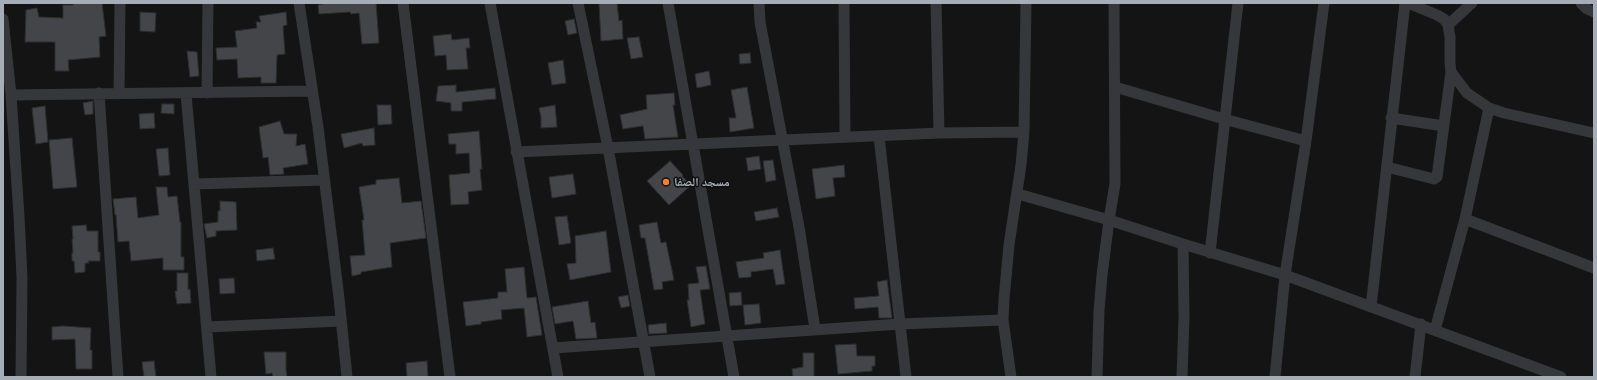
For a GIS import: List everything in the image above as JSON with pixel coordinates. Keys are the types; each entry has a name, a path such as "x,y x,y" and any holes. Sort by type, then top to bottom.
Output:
{"street":[{"path":"119,94 120,3"},
{"path":"207,93 208,3"},
{"path":"299,3 324,180 347,377"},
{"path":"403,3 450,377"},
{"path":"490,3 558,377"},
{"path":"578,3 608,148 650,377"},
{"path":"668,3 734,377"},
{"path":"759,3 760,22 799,227 815,329"},
{"path":"844,3 845,137"},
{"path":"936,3 939,133"},
{"path":"1011,377 1003,320 1009,245 1022,165 1026,3"},
{"path":"1097,377 1100,297 1109,220 1115,184 1114,3"},
{"path":"1210,253 1238,3"},
{"path":"1275,377 1285,276 1306,141 1324,3"},
{"path":"1371,307 1392,118 1407,3 1432,8 1444,19 1448,26 1450,37 1451,72 1436,178 1434,179 1387,167"},
{"path":"1448,26 1472,3"},
{"path":"1581,3 1587,9 1594,12"},
{"path":"3,19 11,95 22,278 21,377"},
{"path":"1451,72 1467,93 1489,108 1504,113 1594,133"},
{"path":"1115,87 1306,141"},
{"path":"11,95 99,93 186,94 312,91"},
{"path":"99,93 118,377"},
{"path":"186,94 195,184 210,377"},
{"path":"1435,330 1465,219 1489,108"},
{"path":"1392,118 1444,126"},
{"path":"516,152 939,133 1024,132"},
{"path":"879,136 906,377"},
{"path":"195,184 324,180"},
{"path":"1018,194 1109,220 1285,276 1421,324 1561,377"},
{"path":"1465,219 1594,268"},
{"path":"1182,377 1184,318 1183,244"},
{"path":"553,348 815,329 1003,320"},
{"path":"207,327 341,321"},
{"path":"1415,377 1421,324"}],"building":[{"path":"73,3 102,3 106,36 99,37 100,57 68,60 69,71 55,71 55,42 25,42 26,10 37,8 39,17 63,18 63,5 73,5"},
{"path":"327,3 376,3 379,43 362,44 359,13 351,14 350,12 319,14 318,5"},
{"path":"599,3 617,3 619,21 622,20 623,39 601,41"},
{"path":"140,12 156,13 155,32 140,31"},
{"path":"286,12 287,25 283,26 285,54 277,55 276,83 261,83 261,77 238,78 237,59 217,60 216,48 237,47 235,31 257,28 256,22 261,22 259,16"},
{"path":"574,19 577,33 568,35 565,21"},
{"path":"451,34 452,40 469,38 470,48 466,48 468,69 447,70 446,55 435,56 433,36"},
{"path":"639,37 643,57 631,59 627,38"},
{"path":"187,51 197,52 199,76 190,77"},
{"path":"750,53 751,63 740,64 739,54"},
{"path":"563,60 566,83 552,85 548,63"},
{"path":"709,71 711,85 697,88 695,74"},
{"path":"456,85 456,92 495,88 496,99 462,102 462,111 451,111 451,103 436,101 438,86"},
{"path":"747,87 754,128 730,132 729,118 736,118 731,90"},
{"path":"674,93 675,105 673,105 678,137 645,139 643,126 623,129 620,115 647,109 646,95"},
{"path":"93,101 93,114 85,115 83,103"},
{"path":"162,104 174,104 174,114 161,113"},
{"path":"377,105 391,105 392,124 378,125"},
{"path":"555,105 557,127 541,128 539,108"},
{"path":"45,106 48,142 36,144 32,108"},
{"path":"154,113 155,128 140,129 139,114"},
{"path":"280,121 284,134 297,134 296,146 305,144 308,164 283,168 284,174 270,175 268,157 263,158 259,127"},
{"path":"374,128 375,145 363,146 362,143 344,148 341,134"},
{"path":"479,131 482,190 468,192 469,204 451,205 449,175 470,173 469,153 456,154 456,144 449,144 448,134"},
{"path":"72,138 77,187 53,189 49,140"},
{"path":"168,148 170,175 159,176 156,149"},
{"path":"759,156 761,169 748,171 746,158"},
{"path":"773,160 776,180 766,182 763,161"},
{"path":"670,161 689,183 689,187 669,205 647,181"},
{"path":"844,165 845,177 833,178 835,196 816,199 812,169"},
{"path":"573,174 576,194 552,198 549,177"},
{"path":"399,178 402,203 421,201 426,238 390,243 392,267 361,272 361,274 352,276 350,256 365,255 362,220 364,220 359,187 376,184 376,180"},
{"path":"156,187 167,187 168,197 177,196 181,222 181,257 184,257 184,270 163,270 163,258 131,261 129,241 118,242 113,199 136,197 138,218 159,215"},
{"path":"220,201 236,202 237,230 216,231 216,236 207,238 204,224 218,222"},
{"path":"777,208 779,217 756,221 754,212"},
{"path":"567,216 571,243 559,245 555,217"},
{"path":"657,222 661,243 666,242 674,280 662,282 663,289 654,290 645,238 641,238 639,225"},
{"path":"86,225 87,231 98,231 98,252 100,252 100,261 88,261 89,263 85,263 85,272 75,273 74,261 72,261 72,226"},
{"path":"606,231 611,272 570,280 567,264 576,263 575,236"},
{"path":"273,248 275,259 257,261 256,250"},
{"path":"780,250 785,284 776,285 773,269 751,272 751,277 739,278 736,262 764,258 763,253"},
{"path":"706,266 710,289 700,290 705,324 691,327 687,300 689,300 688,284 699,283 696,267"},
{"path":"524,267 527,298 536,297 542,335 527,337 524,308 501,310 502,319 466,326 463,302 498,298 498,292 507,292 505,269"},
{"path":"177,273 188,273 188,290 190,289 191,303 177,304 175,291 177,291"},
{"path":"234,278 235,293 220,294 219,279"},
{"path":"887,280 892,318 879,318 878,307 855,309 854,298 879,296 877,282"},
{"path":"741,292 742,305 730,306 729,293"},
{"path":"628,295 630,306 621,308 618,297"},
{"path":"588,301 591,323 595,322 597,338 576,339 573,321 555,324 552,307"},
{"path":"759,304 761,323 745,325 743,305"},
{"path":"666,323 667,333 649,334 648,325"},
{"path":"63,326 91,328 90,350 92,350 92,369 76,369 75,339 52,340 52,327"},
{"path":"856,344 857,356 875,356 875,366 872,366 872,371 838,374 835,345"},
{"path":"264,352 286,352 287,377 273,377 272,373 266,374"},
{"path":"803,353 814,353 814,377 793,377 792,369 803,367"},
{"path":"154,361 156,377 144,377 142,362"},
{"path":"427,361 428,377 407,377 406,363"}],"place":[{"name":"مسجد الصفا","path":"666,182"}]}
